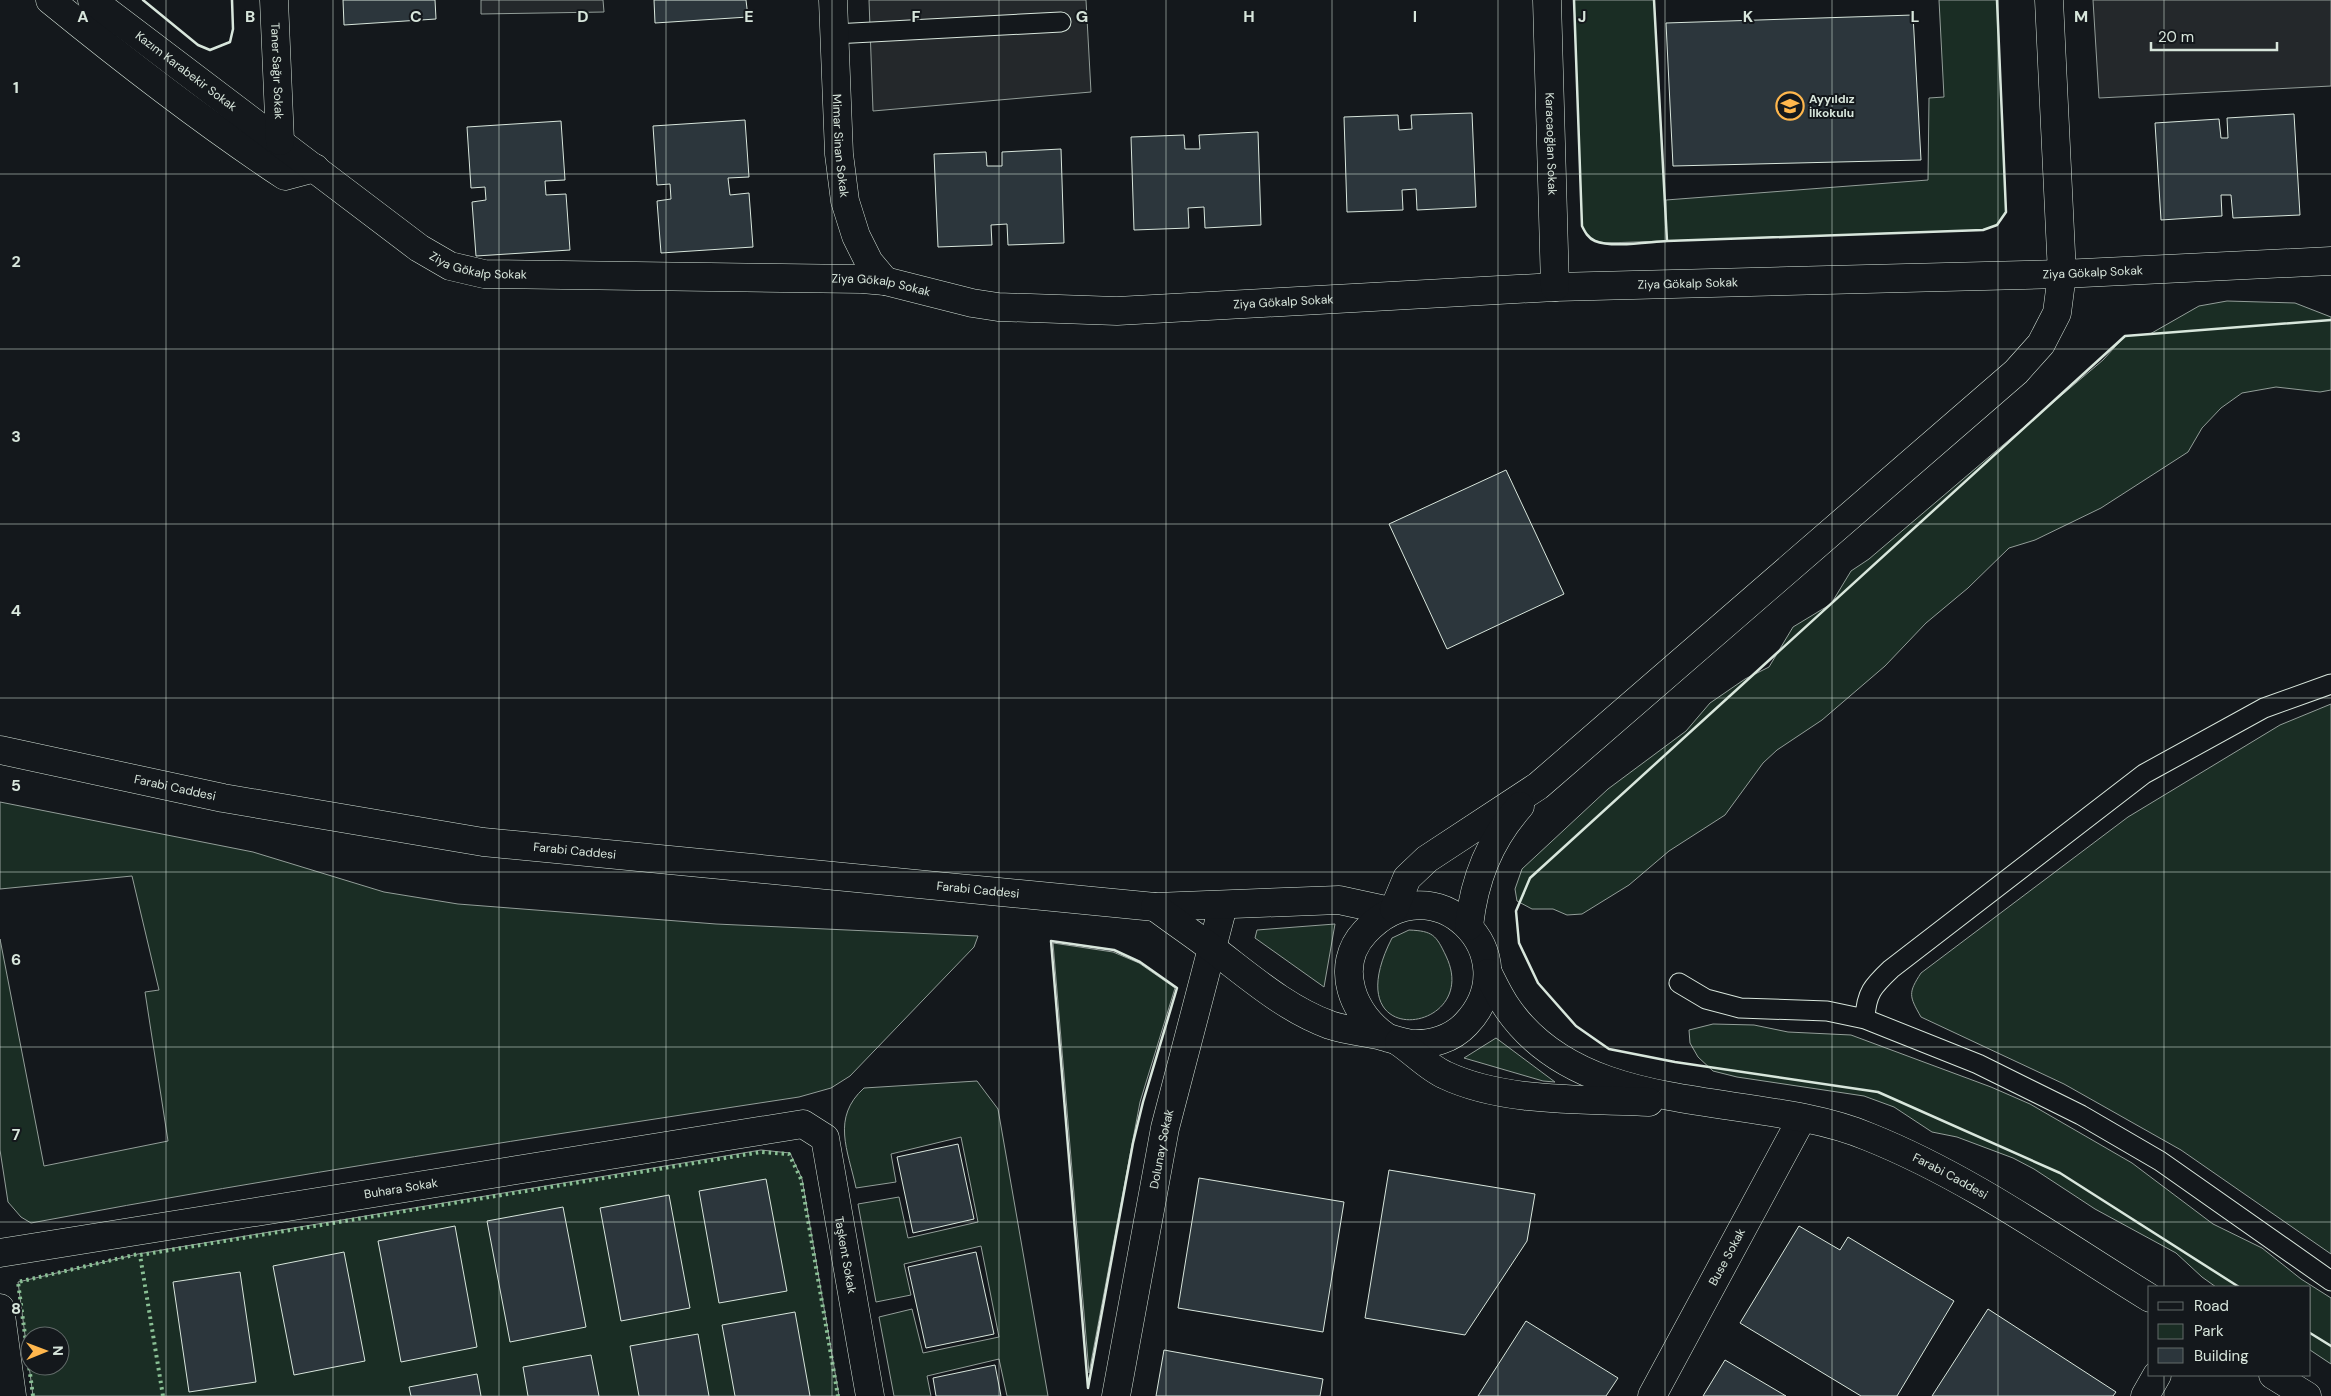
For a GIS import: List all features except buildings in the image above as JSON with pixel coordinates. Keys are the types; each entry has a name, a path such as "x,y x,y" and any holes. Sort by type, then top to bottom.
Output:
{"street":[{"path":"50,0 144,76 235,143 285,176 315,168"},
{"name":"Kazım Karabekir Sokak","path":"92,0 280,141"},
{"name":"Taner Sağır Sokak","path":"274,0 280,141"},
{"name":"Mimar Sinan Sokak","path":"833,0 839,154 846,201 856,236 869,262 886,281"},
{"name":"Karacaoğlan Sokak","path":"1547,0 1555,287"},
{"path":"1392,910 1407,878 1428,859 1538,786 2016,372 2041,344 2057,313 2062,274 2049,0"},
{"name":"Ziya Gökalp Sokak","path":"280,141 419,248 450,266 468,272 484,274 862,279 886,281 972,303 998,307 1117,311 1555,287 2062,274 2331,261"},
{"name":"Farabi Caddesi","path":"0,750 223,798 483,842 1155,907 1223,906 1339,900 1392,910"},
{"path":"1469,926 1472,898 1478,874 1487,855 1500,831 1538,786"},
{"path":"1155,907 1214,949 1245,975 1300,1010 1331,1025 1394,1040 1426,1044 1442,1040 1462,1029 1478,1008 1484,996 1488,973 1486,959 1479,941 1469,926 1449,912 1436,907 1420,905 1392,910 1376,920 1360,937 1351,959 1350,983 1355,1004 1367,1021 1394,1040 1445,1075 1489,1090 1549,1097 1730,1107"},
{"name":"Dolunay Sokak","path":"1116,1396 1165,1128 1184,1051 1214,949 1223,906"},
{"path":"1488,973 1509,1011 1527,1031 1554,1054 1571,1064 1604,1078 1645,1090 1730,1107"},
{"name":"Farabi Caddesi","path":"1730,1107 1831,1124 1868,1136 1940,1170 2148,1297"},
{"name":"Buse Sokak","path":"1652,1396 1802,1118"},
{"name":"Buhara Sokak","path":"0,1253 803,1124"},
{"name":"Taşkent Sokak","path":"803,1124 825,1138 870,1396"},
{"path":"0,1308 12,1396"},
{"path":"2145,1396 2156,1376"},
{"path":"2275,1376 2307,1396"}],"lane":[{"path":"834,34 1061,22"},
{"path":"1865,1019 1866,1001 1874,985 1891,969 2144,774 2264,708 2331,684"},
{"path":"1680,983 1706,998 1740,1008 1827,1011 1865,1019 1978,1064 2081,1115 2160,1161 2331,1281"}],"green space":[{"path":"1574,0 1654,0 1666,222 1666,200 1928,180 1929,98 1944,97 1939,0 1997,0 2006,212 1997,225 1983,230 1606,243 1594,240 1586,233 1582,226"},
{"path":"2227,301 2295,303 2331,317 2331,390 2320,392 2276,387 2242,393 2221,408 2202,428 2188,452 2101,508 2035,540 2009,548 1968,588 1926,623 1885,666 1822,720 1777,750 1763,763 1725,815 1669,851 1629,885 1582,914 1567,915 1553,909 1532,909 1517,901 1515,889 1522,869 1608,789 1686,731 1710,703 1745,679 1769,667 1793,627 1831,604 1851,571 1869,559 2103,360 2125,336 2150,334 2199,306"},
{"path":"2331,704 2331,1254 2181,1150 2064,1084 1921,1017 1912,999 1912,990 1921,973 2128,817 2280,725"},
{"path":"0,802 253,852 384,892 458,904 716,924 978,936 974,947 850,1076 831,1088 799,1097 319,1172 31,1223 21,1217 8,1202 0,1150 0,939 44,1166 168,1141 145,992 159,990 132,876 0,889"},
{"path":"1335,924 1324,987 1255,938 1257,930"},
{"path":"1409,930 1429,933 1436,939 1446,956 1452,982 1445,1002 1429,1015 1410,1020 1392,1015 1380,1001 1379,976 1392,938"},
{"path":"1053,943 1113,952 1139,963 1175,988 1140,1102 1089,1373"},
{"path":"1713,1024 1754,1025 1788,1032 1851,1035 1991,1087 2030,1104 2132,1163 2213,1224 2262,1248 2301,1279 2331,1298 2331,1364 2311,1351 2311,1286 2215,1286 2176,1253 2095,1209 2034,1169 2013,1158 1957,1137 1932,1132 1894,1107 1864,1096 1737,1077 1713,1071 1698,1057 1690,1043 1689,1030"},
{"path":"1496,1038 1555,1082 1543,1081 1464,1058"},
{"path":"977,1081 998,1109 1048,1396 1007,1396 999,1359 927,1376 931,1396 894,1396 879,1317 912,1309 923,1353 999,1337 981,1246 904,1264 911,1295 876,1302 858,1204 899,1197 908,1238 978,1222 961,1137 891,1154 896,1182 856,1188 846,1148 845,1123 848,1111 854,1099 864,1088"},
{"path":"761,1150 790,1153 802,1179 839,1396 33,1396 30,1376 70,1376 70,1326 24,1326 18,1282 138,1254"}],"shaded area":[{"path":"481,0 603,0 604,12 481,14"},
{"path":"869,0 1086,0 1091,92 873,111"},
{"path":"2093,0 2331,0 2331,86 2099,98"}],"hedge":[{"path":"163,1396 140,1255 761,1152 789,1154 801,1179 838,1396"},
{"path":"33,1396 18,1282 138,1254"}],"wall":[{"path":"143,0 198,45 210,50 230,42 233,29 232,0"},
{"path":"1574,0 1582,226 1589,237 1595,241 1611,244 1667,241 1654,0"},
{"path":"1667,241 1983,230 1997,225 2006,212 1997,0"},
{"path":"2237,1286 2060,1173 1878,1092 1675,1062 1609,1049 1576,1026 1538,983 1519,943 1516,911 1530,878 2125,336 2331,320"},
{"path":"1051,941 1114,950 1140,962 1177,988 1143,1102 1133,1143 1088,1388 1051,941"},
{"path":"2311,1334 2331,1346"}],"place":[{"name":"Ayyıldız İlkokulu","path":"1790,106"}]}
